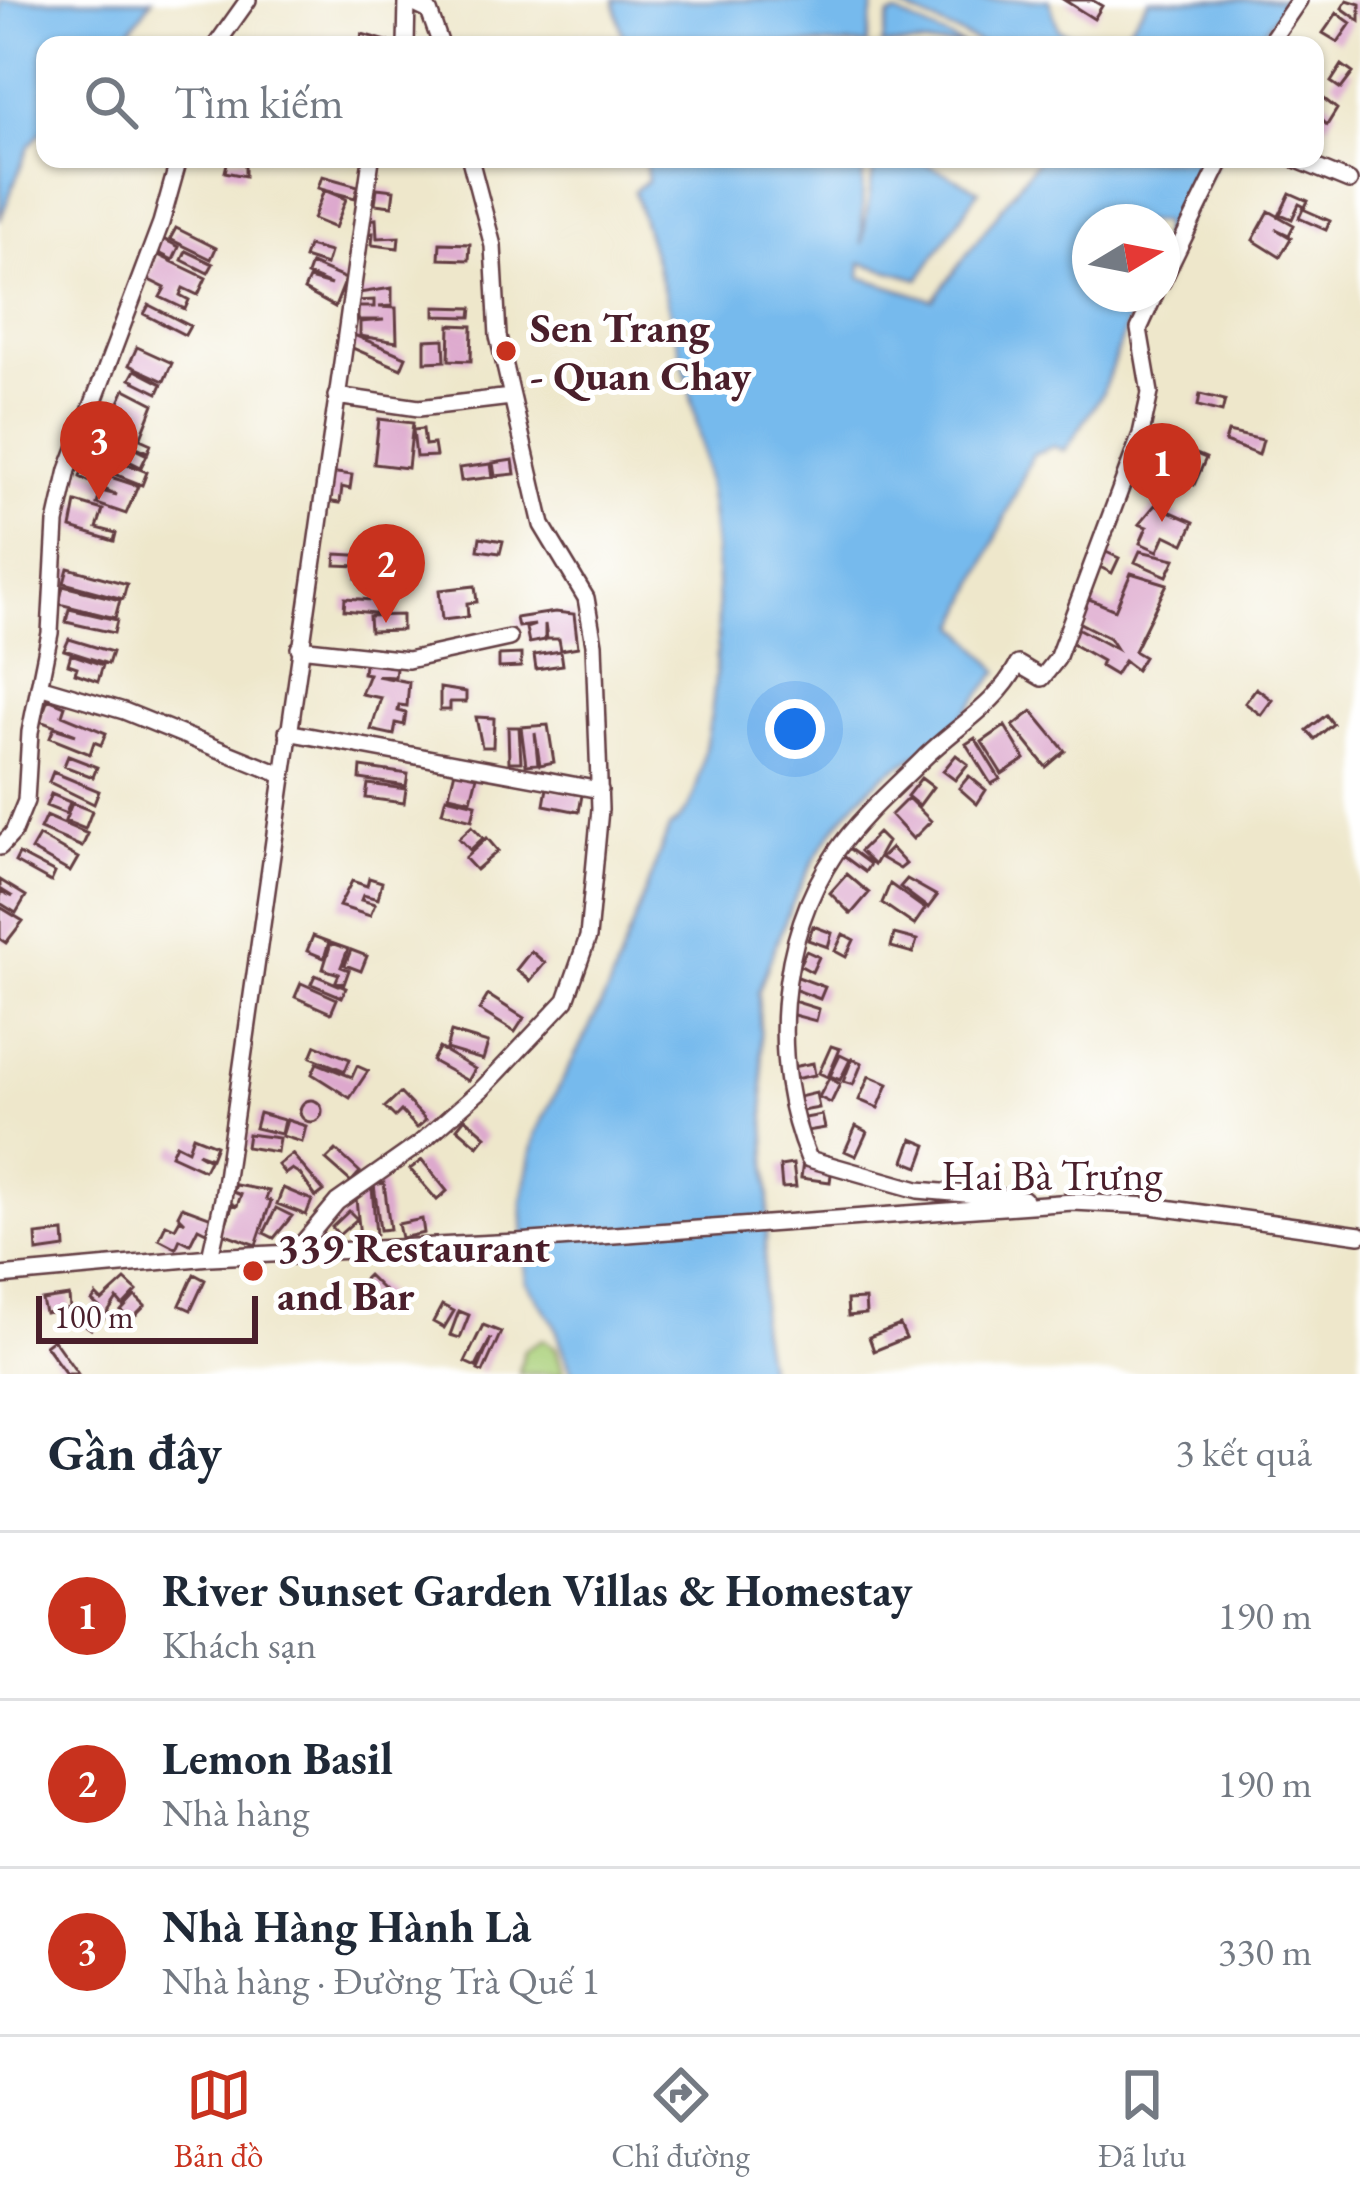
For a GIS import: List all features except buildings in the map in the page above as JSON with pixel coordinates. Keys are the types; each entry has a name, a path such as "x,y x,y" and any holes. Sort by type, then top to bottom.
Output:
{"street":[{"path":"222,36 248,0"},
{"path":"406,36 407,0 429,10 438,36"},
{"path":"1274,36 1299,0"},
{"path":"0,847 13,833 26,801 50,633 56,523 68,470 161,223 176,168"},
{"path":"210,1257 223,1199 369,168"},
{"path":"0,1276 210,1257 292,1256 337,1202 418,1145 483,1088 566,1000 588,937 601,730 586,598 542,525 499,336 493,246 472,168"},
{"path":"1180,245 1218,168"},
{"path":"1316,168 1349,181"},
{"path":"1051,1204 917,1190 809,1159 786,1084 785,1012 803,926 844,841 919,763 1002,694 1018,664 1042,679 1057,659 1142,434 1150,394 1139,329 1147,312"},
{"path":"336,396 419,408 511,397"},
{"path":"299,648 409,660 509,638"},
{"path":"39,686 124,711 280,774"},
{"path":"287,732 600,790"},
{"name":"Hai Bà Trưng","path":"292,1256 1051,1204 1151,1205 1360,1235"}],"green space":[{"path":"543,1339 556,1348 564,1374 519,1374 524,1350"}],"water":[{"path":"0,0 152,0 126,36 36,36 36,138 0,220"},
{"path":"614,0 874,0 868,36 623,36"},
{"path":"899,0 1049,0 1059,30 1072,35 964,36 903,8"},
{"path":"1149,0 1287,0 1261,36 1123,36"},
{"path":"897,14 945,36 884,36 889,16"},
{"path":"646,168 863,168 862,245 874,168 934,168 979,190 919,279 861,263 860,277 933,300 1031,168 1212,168 1180,231 1180,204 1072,204 1072,312 1133,312 1102,394 1065,451 1053,446 1033,454 958,625 999,671 949,730 882,777 838,823 805,876 758,993 769,1196 760,1325 768,1374 572,1374 554,1323 526,1282 522,1201 536,1132 608,991 669,828 685,812 695,792 715,678 718,607 705,466 674,327 634,191 648,180"}],"place":[{"name":"Sen Trang - Quan Chay","path":"506,351"},
{"name":"Nhà Hàng Hành Là","path":"99,500"},
{"name":"River Sunset Garden Villas & Homestay","path":"1162,522"},
{"name":"Lemon Basil","path":"386,623"},
{"name":"339 Restaurant and Bar","path":"253,1271"}]}
